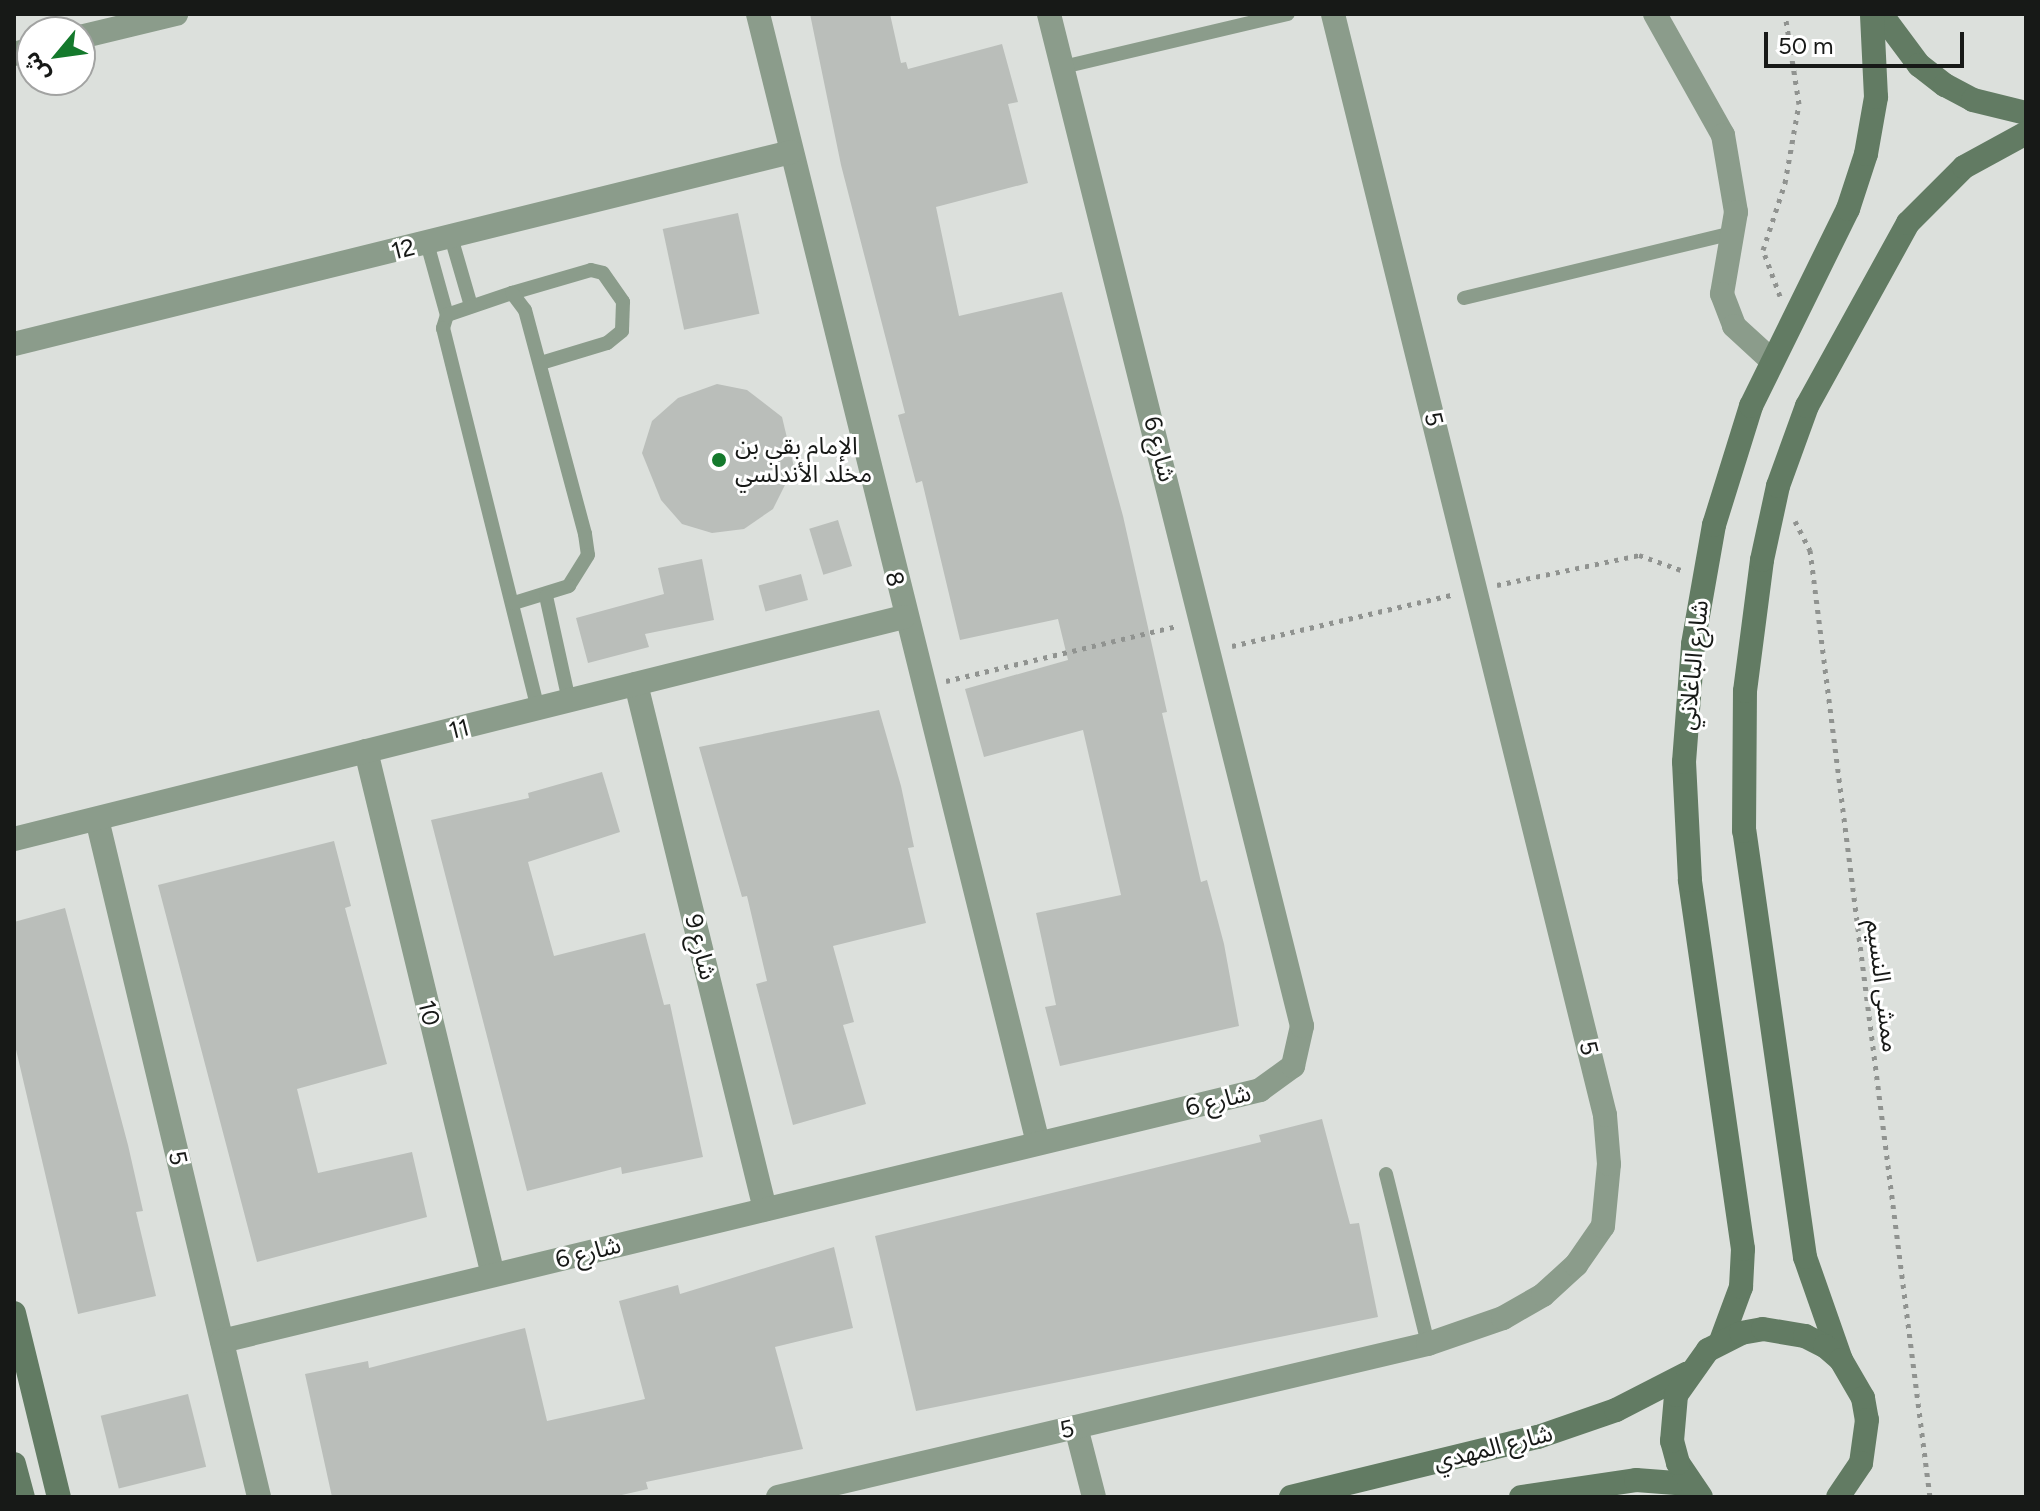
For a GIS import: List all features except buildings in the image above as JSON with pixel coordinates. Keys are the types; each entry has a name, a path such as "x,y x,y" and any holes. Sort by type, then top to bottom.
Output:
{"street":[{"path":"96,33 176,14"},
{"name":"8","path":"758,14 904,617 1038,1143"},
{"name":"شارع 6","path":"222,1341 1260,1090 1279,1081 1301,1047 1302,1026 1204,620 1049,14"},
{"name":"5","path":"778,1497 1428,1344 1503,1318 1543,1295 1576,1265 1603,1226 1608,1152 1605,1115 1333,14"},
{"path":"1655,14 1723,135 1735,185 1733,233 1721,283 1724,304 1734,326 1770,359"},
{"name":"شارع الباغلاني","path":"1721,1341 1741,1287 1743,1249 1690,880 1687,703 1714,525 1770,359 1848,209 1866,154 1876,97 1872,14"},
{"path":"1881,14 1919,65 1945,85 1973,100 2026,113"},
{"path":"1842,1492 1861,1463 1867,1420 1863,1398 1841,1360 1805,1257 1744,831 1745,691 1778,486 1825,367 1908,223 1964,167 2026,133"},
{"name":"12","path":"14,344 791,152"},
{"name":"11","path":"14,839 904,617"},
{"name":"شارع 9","path":"636,684 765,1209"},
{"name":"10","path":"366,751 493,1275"},
{"name":"5","path":"97,819 259,1497"},
{"path":"14,1313 59,1497"},
{"path":"1695,1490 1678,1463 1671,1418 1686,1374 1721,1341 1763,1329 1784,1330 1825,1346 1841,1360"},
{"name":"شارع المهدي","path":"1291,1497 1538,1437 1616,1410 1686,1374"},
{"path":"1076,1427 1094,1497"},
{"path":"14,1464 23,1497"},
{"path":"1521,1497 1612,1481 1695,1490"}],"lane":[{"path":"1063,67 1288,14"},
{"path":"1464,298 1733,233"},
{"path":"451,237 471,306"},
{"path":"427,243 447,315 443,328 514,603 538,710"},
{"path":"447,315 591,270 603,273 623,302 622,331 607,343 541,363"},
{"path":"512,293 525,310 541,363 588,555 569,586 546,596 514,603"},
{"path":"546,596 569,701"},
{"path":"1386,1174 1428,1344"}],"path":[{"path":"1785,14 1799,104 1785,183 1763,250 1789,322"},
{"name":"ممشى النسيم","path":"1778,486 1810,550 1930,1497"},
{"path":"922,687 1204,620"}],"place":[{"name":"الإمام بقي بن مخلد الأندلسي","path":"719,460"}]}
